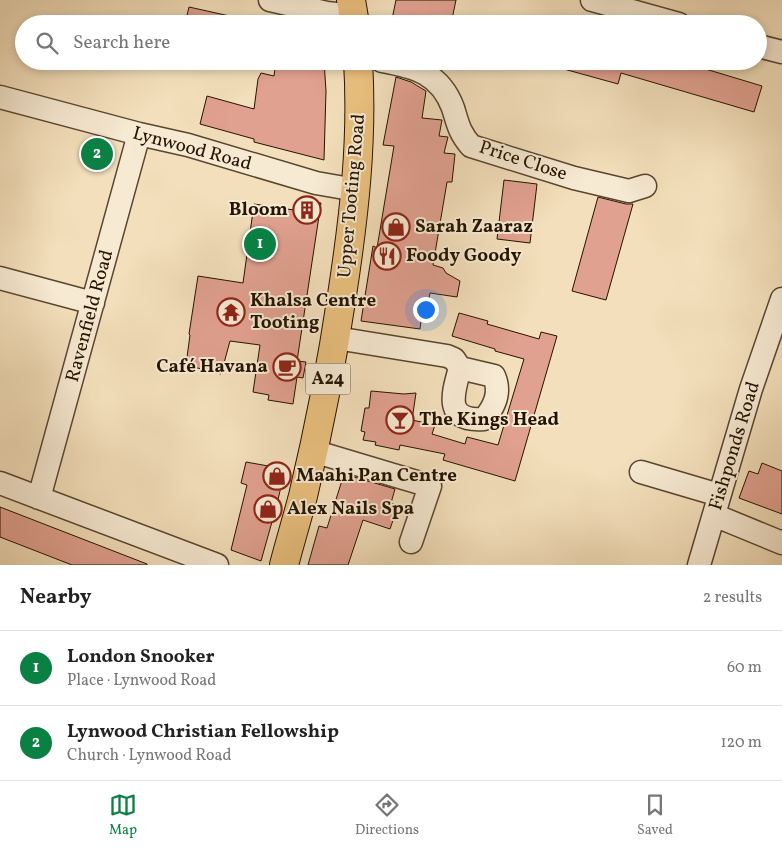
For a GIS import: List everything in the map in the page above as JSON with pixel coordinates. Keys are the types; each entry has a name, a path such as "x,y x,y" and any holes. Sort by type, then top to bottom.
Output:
{"highway":[{"name":"Upper Tooting Road","path":"284,565 313,451 336,338 356,190 360,98 358,70"}],"street":[{"path":"270,0 328,13 353,13"},
{"path":"592,0 646,15"},
{"path":"767,48 782,52"},
{"name":"Price Close","path":"415,70 436,79 452,108 463,137 472,146 574,178 629,192 645,186"},
{"name":"Lynwood Road","path":"0,97 188,145 316,183 356,190"},
{"name":"Ravenfield Road","path":"39,498 139,134"},
{"path":"0,278 93,303"},
{"name":"Fishponds Road","path":"699,565 751,389 782,299"},
{"path":"336,338 447,356 454,360 460,368"},
{"path":"313,451 430,486 411,542"},
{"path":"641,472 716,505 782,543"},
{"path":"0,482 217,565"}],"building":[{"path":"396,0 456,0 453,15 393,15"},
{"path":"189,7 225,15 187,15"},
{"path":"275,70 325,70 326,91 324,160 254,142 254,139 200,124 207,96 254,109 258,79 261,73 274,76"},
{"path":"567,70 709,70 762,86 754,112 621,73 618,84"},
{"path":"396,77 411,82 426,91 422,118 442,120 439,136 448,137 444,153 455,154 452,182 447,182 433,265 443,268 446,273 460,281 457,297 430,293 428,304 423,304 420,329 361,321 373,246 377,248 394,146 383,145"},
{"path":"504,180 537,184 530,243 497,239"},
{"path":"598,197 633,204 606,300 572,291"},
{"path":"300,198 321,203 297,361 306,362 303,378 297,377 293,404 268,400 269,395 253,392 260,345 230,341 221,374 186,365 198,276 243,283 254,204 294,210 295,205 299,206"},
{"path":"459,313 488,321 487,324 539,339 541,332 557,336 515,481 443,460 445,454 400,445 399,450 375,445 376,442 363,440 365,432 361,431 365,408 369,408 371,391 404,394 416,393 412,420 435,425 432,434 465,444 467,437 498,445 524,359 452,336"},
{"path":"246,462 285,469 261,561 231,550 247,485 241,483"},
{"path":"762,463 782,471 782,514 739,498 749,471 758,474"},
{"path":"344,474 395,489 391,503 398,506 390,529 363,520 348,565 308,565 319,526 327,528"},
{"path":"0,507 147,565 72,565 0,537"}],"place":[{"name":"Lynwood Christian Fellowship","path":"97,154"},
{"name":"Bloom","path":"307,210"},
{"name":"Sarah Zaaraz","path":"396,227"},
{"name":"London Snooker","path":"260,244"},
{"name":"Foody Goody","path":"387,256"},
{"name":"Khalsa Centre Tooting","path":"231,312"},
{"name":"Café Havana","path":"287,367"},
{"name":"The Kings Head","path":"400,420"},
{"name":"Maahi Pan Centre","path":"277,476"},
{"name":"Alex Nails Spa","path":"268,509"}]}
